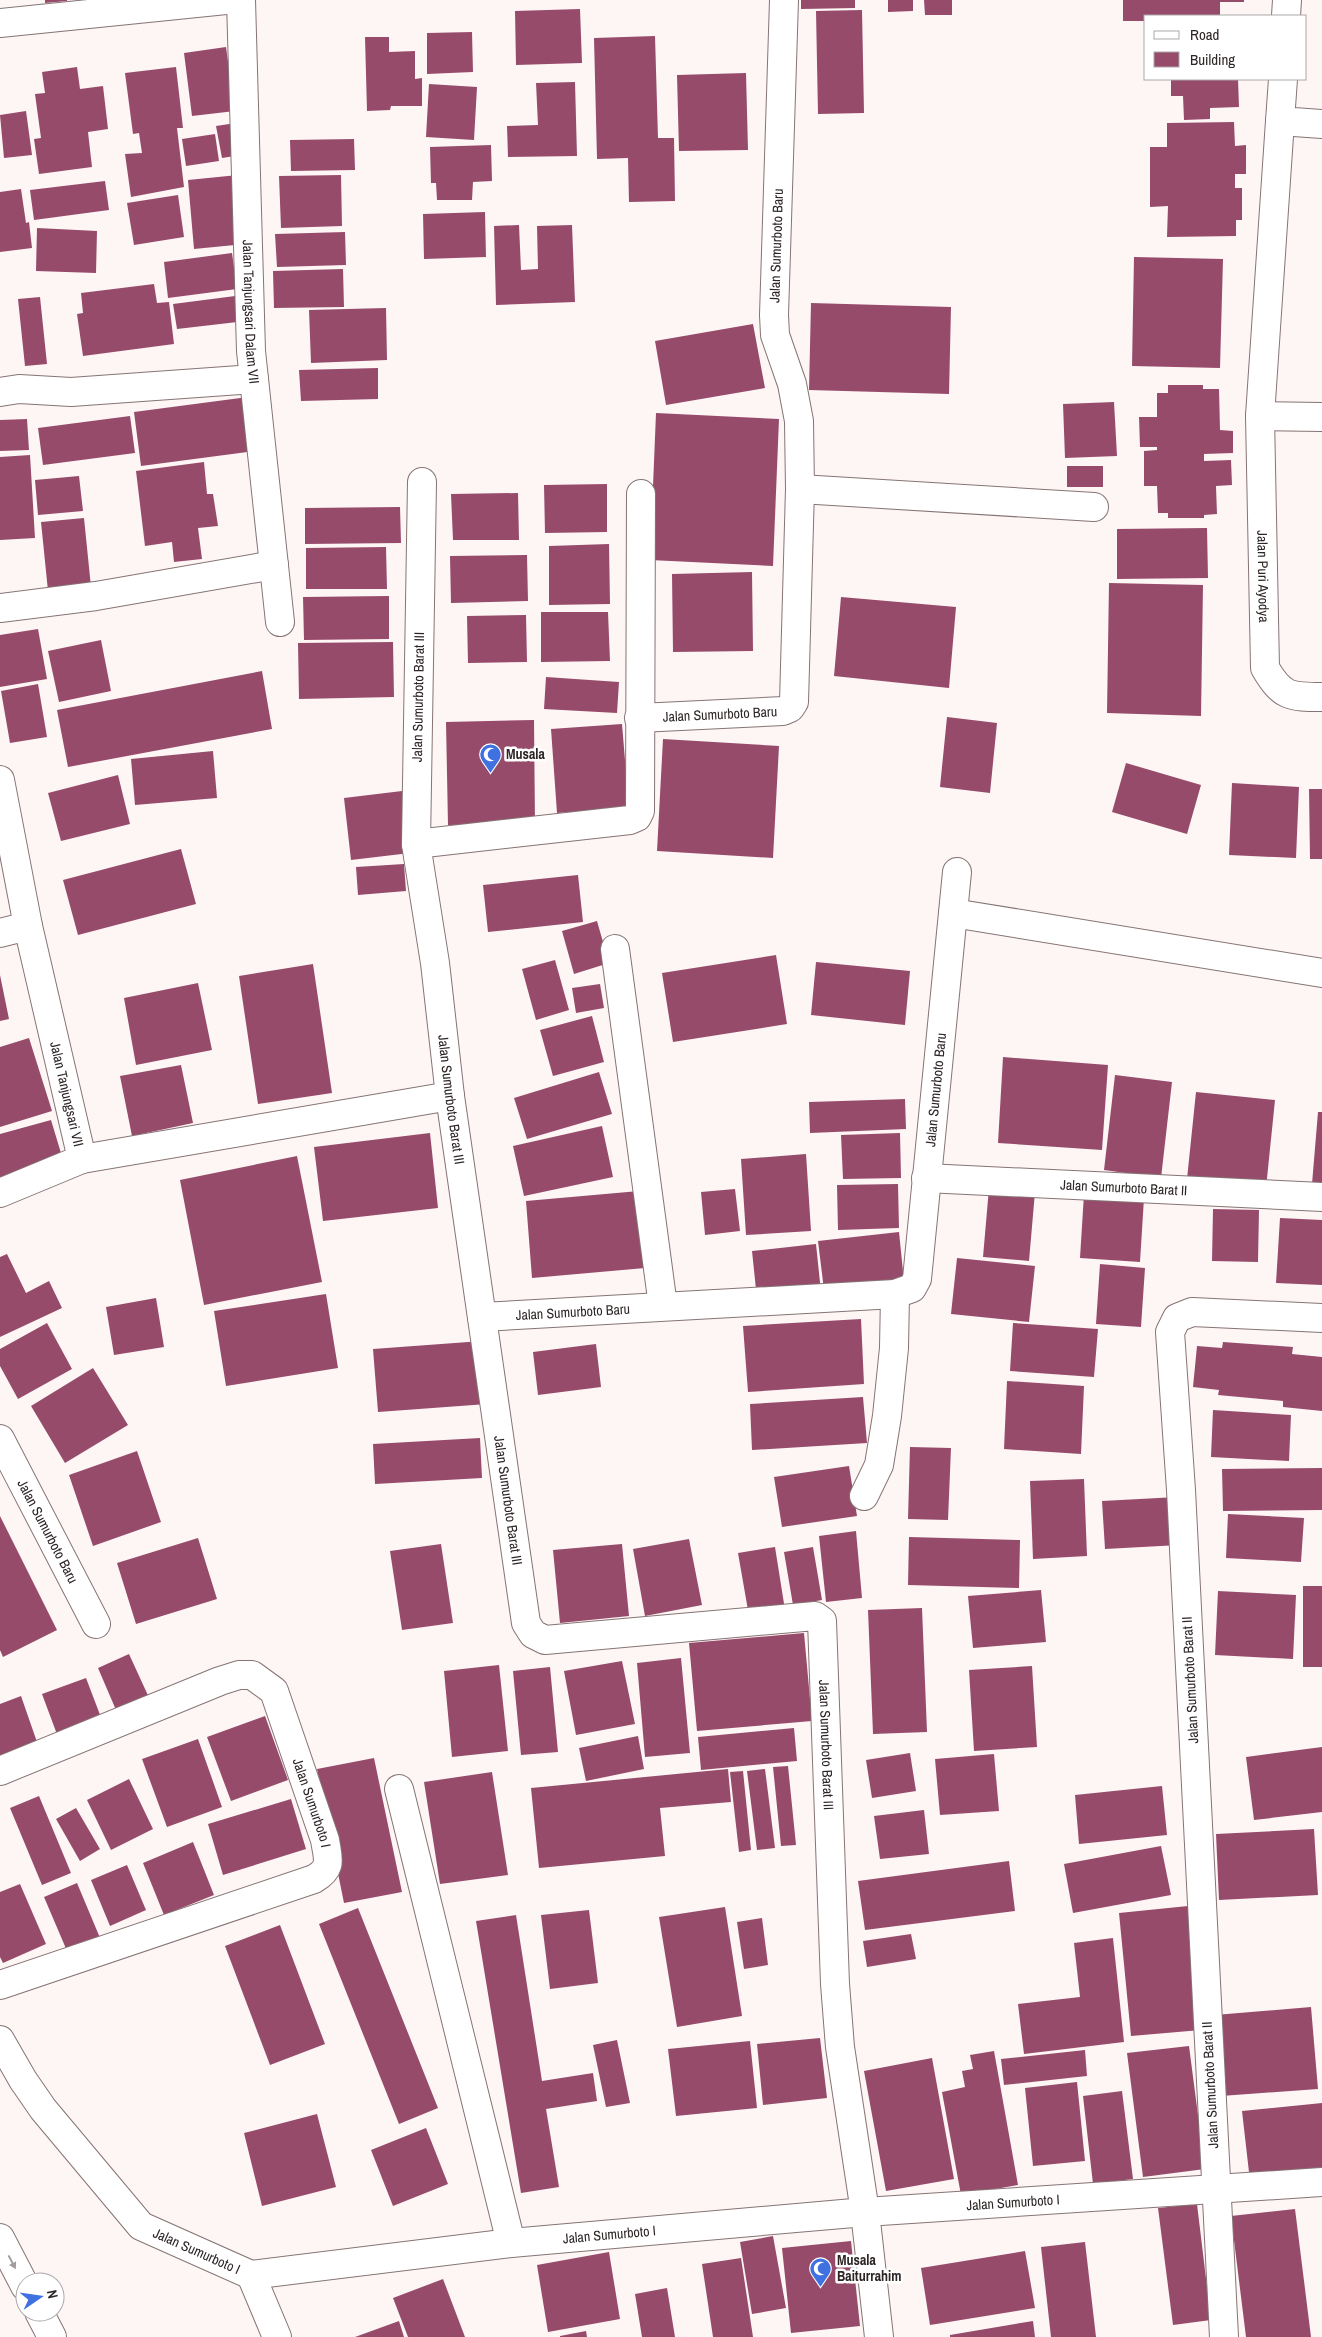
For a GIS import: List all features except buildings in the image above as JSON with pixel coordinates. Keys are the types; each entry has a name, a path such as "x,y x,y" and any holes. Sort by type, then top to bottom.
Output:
{"main road":[{"path":"0,23 184,2 226,0"},
{"name":"Jalan Tanjungsari Dalam VII","path":"241,0 250,341 280,622"},
{"name":"Jalan Sumurboto Baru","path":"639,718 783,711 790,708 794,702 800,489 799,421 792,384 775,335 774,315 784,0"},
{"path":"1286,15 1288,0"},
{"name":"Jalan Puri Ayodya","path":"1283,80 1260,416 1265,668 1274,684 1292,697 1322,698"},
{"path":"1280,121 1322,124"},
{"path":"0,392 19,389 71,392 254,378"},
{"path":"1260,416 1322,417"},
{"name":"Jalan Sumurboto Barat III","path":"422,482 416,844 438,983 450,1096 522,1607 526,1623 533,1634 545,1640 815,1616 822,1621 835,1993 840,2047 865,2212"},
{"path":"800,489 1094,507"},
{"path":"416,844 630,820 637,817 640,811 641,494"},
{"path":"0,608 96,596 274,566"},
{"name":"Jalan Tanjungsari VII","path":"0,780 28,926 82,1159 450,1096"},
{"name":"Jalan Sumurboto Baru","path":"482,1317 895,1294 912,1288 917,1279 957,872"},
{"path":"953,913 1322,973"},
{"path":"0,933 28,926"},
{"path":"615,949 663,1306"},
{"path":"0,1193 82,1159"},
{"name":"Jalan Sumurboto Barat II","path":"926,1178 1322,1197"},
{"path":"864,1496 879,1465 887,1416 894,1348 895,1294"},
{"name":"Jalan Sumurboto Barat II","path":"1224,2337 1180,1490 1170,1332 1177,1318 1192,1312 1322,1318"},
{"name":"Jalan Sumurboto Baru","path":"0,1438 96,1624"},
{"name":"Jalan Sumurboto I","path":"0,1771 220,1681 239,1675 252,1675 274,1691 325,1840 329,1863 324,1873 314,1879 0,1985"},
{"path":"399,1789 511,2243"},
{"name":"Jalan Sumurboto I","path":"0,2040 23,2080 43,2108 141,2226 251,2275 511,2243 865,2212 1322,2182"},
{"path":"865,2212 879,2337"},
{"path":"0,2238 18,2272"},
{"path":"251,2275 277,2337"},
{"path":"44,2322 52,2337"}],"place":[{"name":"Musala","path":"490,773"},
{"name":"Musala Baiturrahim","path":"821,2287"}]}
